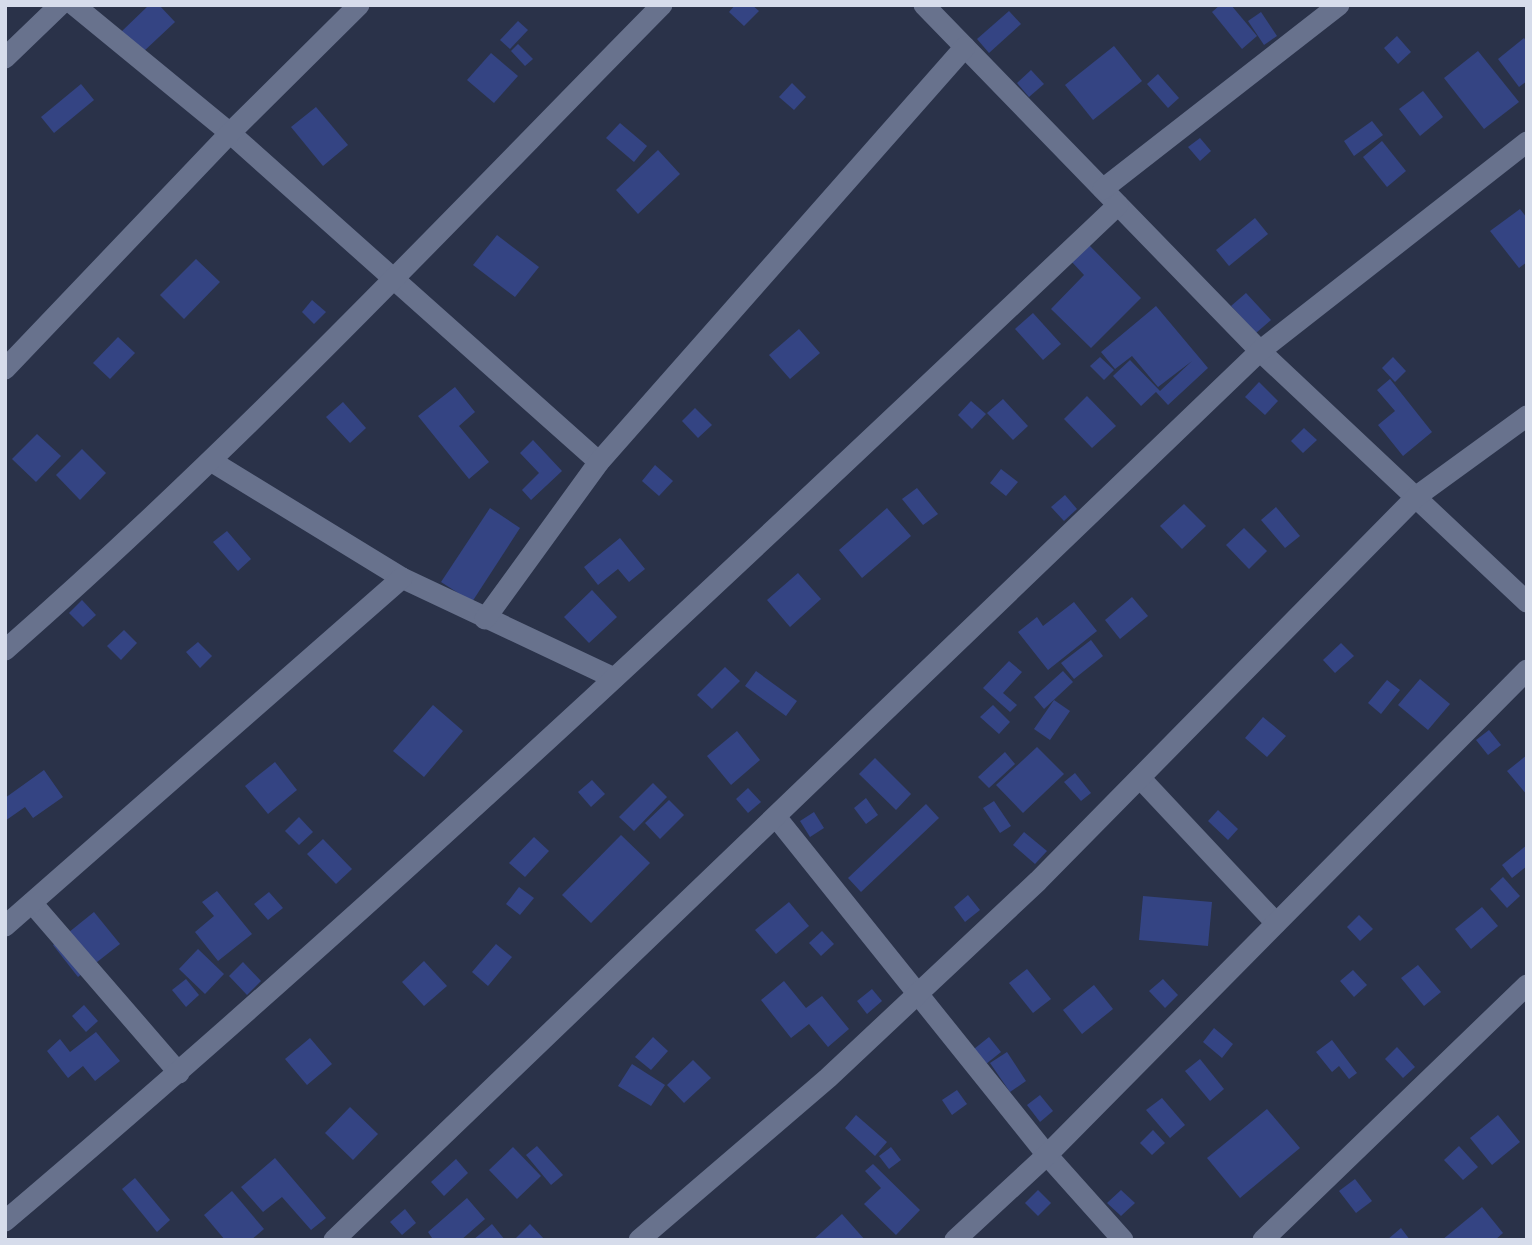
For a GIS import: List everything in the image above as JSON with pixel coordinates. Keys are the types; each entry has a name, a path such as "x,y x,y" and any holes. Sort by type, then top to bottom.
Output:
{"street":[{"path":"5,58 60,5"},
{"path":"74,5 230,133 599,461"},
{"path":"5,369 230,133 359,5"},
{"path":"5,650 109,559 211,461 662,5"},
{"path":"924,5 1260,351 1527,602"},
{"path":"1103,189 1339,5"},
{"path":"485,619 599,461 965,47"},
{"path":"334,1240 1260,351 1527,142"},
{"path":"5,1222 179,1073 614,678 1118,205"},
{"path":"639,1240 828,1078 919,994 1141,779 1417,496 1527,416"},
{"path":"211,461 401,578 614,678"},
{"path":"5,926 401,578"},
{"path":"955,1240 1046,1155 1527,670"},
{"path":"1141,779 1276,923"},
{"path":"776,817 1046,1155 1123,1240"},
{"path":"32,902 179,1073"},
{"path":"1262,1240 1527,985"}],"building":[{"path":"149,5 159,5 175,22 142,53 121,32"},
{"path":"735,5 752,5 759,11 744,26 729,12"},
{"path":"1220,5 1231,5 1257,36 1242,49 1212,12"},
{"path":"1009,11 1021,24 989,53 977,39"},
{"path":"1261,12 1277,36 1264,45 1248,21"},
{"path":"518,21 528,30 510,49 500,40"},
{"path":"1397,36 1411,52 1398,64 1384,48"},
{"path":"1524,38 1527,42 1527,81 1519,87 1498,59"},
{"path":"518,44 533,59 525,66 511,51"},
{"path":"1114,46 1142,81 1093,120 1065,85"},
{"path":"1478,51 1519,102 1484,129 1444,78"},
{"path":"491,53 518,76 494,103 467,80"},
{"path":"1031,70 1044,84 1029,97 1017,83"},
{"path":"1158,74 1179,98 1168,108 1147,84"},
{"path":"792,83 806,97 794,110 779,97"},
{"path":"81,84 94,100 54,133 41,117"},
{"path":"1423,91 1443,117 1420,136 1399,109"},
{"path":"316,107 348,145 323,166 291,127"},
{"path":"1372,121 1383,135 1354,156 1344,141"},
{"path":"620,123 647,146 634,162 606,138"},
{"path":"1200,138 1211,151 1200,161 1188,147"},
{"path":"1382,141 1406,171 1387,187 1363,157"},
{"path":"658,150 680,174 638,214 616,190"},
{"path":"1520,209 1527,218 1527,262 1519,268 1490,231"},
{"path":"1255,218 1268,234 1229,266 1216,250"},
{"path":"497,235 539,267 515,297 473,265"},
{"path":"1088,244 1141,298 1091,348 1051,309 1084,275 1071,261"},
{"path":"196,259 220,282 184,319 160,295"},
{"path":"1246,293 1271,320 1256,333 1231,306"},
{"path":"312,300 326,312 314,324 302,312"},
{"path":"1156,306 1208,368 1168,405 1156,392 1141,406 1113,376 1130,360 1160,391 1192,361 1158,387 1132,356 1115,369 1101,352"},
{"path":"1033,313 1061,344 1043,360 1015,329"},
{"path":"799,329 820,353 790,379 769,355"},
{"path":"118,337 135,353 110,379 93,363"},
{"path":"1100,357 1114,370 1104,380 1090,366"},
{"path":"1393,357 1406,371 1395,382 1382,368"},
{"path":"1390,379 1432,432 1403,456 1378,425 1395,411 1377,390"},
{"path":"1259,382 1278,401 1265,415 1245,397"},
{"path":"455,387 475,412 459,426 489,462 469,479 418,416"},
{"path":"1087,396 1116,426 1092,448 1064,419"},
{"path":"1003,399 1028,426 1013,440 987,413"},
{"path":"971,401 986,414 972,429 958,415"},
{"path":"343,402 366,428 350,443 326,417"},
{"path":"695,408 712,425 698,438 682,421"},
{"path":"1304,428 1317,440 1303,453 1291,441"},
{"path":"37,434 61,456 36,482 12,459"},
{"path":"533,440 562,471 531,500 522,490 539,473 520,453"},
{"path":"82,449 106,473 80,500 56,475"},
{"path":"655,465 673,481 659,496 642,481"},
{"path":"1001,469 1018,482 1006,496 990,483"},
{"path":"917,488 938,514 923,525 902,499"},
{"path":"1065,495 1077,509 1064,521 1051,507"},
{"path":"1184,504 1206,526 1182,549 1160,526"},
{"path":"1276,507 1300,536 1285,548 1261,520"},
{"path":"490,508 520,528 472,602 441,582"},
{"path":"887,508 911,536 862,578 839,550"},
{"path":"1244,528 1267,551 1249,569 1226,545"},
{"path":"227,531 251,559 238,571 213,542"},
{"path":"620,538 645,569 629,582 618,569 598,585 584,567"},
{"path":"798,573 821,599 790,627 767,600"},
{"path":"592,590 617,617 589,643 564,617"},
{"path":"1132,597 1148,616 1120,639 1105,620"},
{"path":"82,600 96,615 83,627 69,613"},
{"path":"1074,602 1097,631 1048,670 1018,632 1037,617 1043,626"},
{"path":"124,630 137,643 121,660 107,646"},
{"path":"1091,640 1103,656 1074,679 1061,663"},
{"path":"198,642 212,656 200,668 186,652"},
{"path":"1341,643 1354,656 1335,673 1323,660"},
{"path":"1009,661 1022,672 1003,693 1017,705 1010,712 983,688"},
{"path":"725,667 740,681 712,709 697,695"},
{"path":"756,671 797,701 786,716 745,686"},
{"path":"1063,671 1073,682 1044,709 1034,697"},
{"path":"1420,679 1450,704 1428,730 1398,705"},
{"path":"1387,680 1400,690 1381,714 1368,703"},
{"path":"1054,700 1070,711 1050,740 1034,729"},
{"path":"433,705 463,731 424,777 393,751"},
{"path":"993,705 1010,722 999,734 980,717"},
{"path":"1263,717 1286,736 1267,757 1245,738"},
{"path":"1489,730 1501,745 1488,755 1476,740"},
{"path":"737,731 760,760 731,785 707,756"},
{"path":"1037,747 1064,774 1023,813 996,785"},
{"path":"1005,752 1015,764 989,788 978,777"},
{"path":"1527,755 1527,795 1507,771"},
{"path":"875,758 911,794 896,810 859,774"},
{"path":"275,762 297,790 268,814 245,786"},
{"path":"44,770 63,797 33,818 25,807 5,821 5,798"},
{"path":"1075,773 1091,793 1081,801 1064,782"},
{"path":"592,780 605,794 591,807 578,792"},
{"path":"653,783 667,797 634,831 619,817"},
{"path":"748,788 761,802 748,813 736,799"},
{"path":"866,798 878,815 866,824 854,808"},
{"path":"669,800 684,815 660,839 645,823"},
{"path":"994,801 1011,826 1000,833 983,808"},
{"path":"926,804 939,818 861,892 848,878"},
{"path":"1218,810 1238,829 1228,840 1208,821"},
{"path":"814,812 824,828 810,837 800,821"},
{"path":"299,817 313,832 299,845 285,831"},
{"path":"1024,832 1047,851 1035,864 1013,845"},
{"path":"621,835 650,863 591,923 562,895"},
{"path":"534,837 549,851 525,877 509,863"},
{"path":"323,839 352,869 336,884 307,854"},
{"path":"1527,845 1527,866 1512,878 1502,865"},
{"path":"1503,877 1520,896 1507,908 1490,889"},
{"path":"519,887 534,898 520,915 506,904"},
{"path":"217,891 252,934 218,961 195,932 214,916 202,902"},
{"path":"269,892 283,908 268,920 254,904"},
{"path":"968,895 980,910 965,922 954,907"},
{"path":"1143,896 1212,902 1208,946 1139,940"},
{"path":"789,902 809,926 776,954 755,930"},
{"path":"1482,907 1498,926 1471,949 1455,929"},
{"path":"94,912 120,944 78,977 53,945"},
{"path":"1359,915 1373,929 1360,941 1347,927"},
{"path":"822,931 834,944 821,956 809,943"},
{"path":"496,944 512,957 488,986 472,972"},
{"path":"198,949 224,974 205,994 179,969"},
{"path":"424,961 447,986 424,1006 402,982"},
{"path":"243,962 261,981 247,995 229,976"},
{"path":"1418,965 1441,992 1424,1006 1401,978"},
{"path":"1027,969 1051,999 1033,1013 1009,983"},
{"path":"1353,970 1367,985 1354,997 1340,981"},
{"path":"186,979 199,995 186,1007 172,990"},
{"path":"1163,979 1178,995 1165,1008 1149,991"},
{"path":"784,981 806,1008 822,996 849,1029 828,1047 809,1024 791,1038 761,1000"},
{"path":"1094,985 1113,1009 1082,1034 1063,1010"},
{"path":"872,989 882,1001 867,1014 857,1001"},
{"path":"84,1005 98,1021 86,1032 72,1016"},
{"path":"1214,1028 1233,1044 1222,1058 1203,1042"},
{"path":"96,1032 120,1061 95,1081 83,1066 68,1078 47,1051 60,1039 70,1052"},
{"path":"653,1037 668,1051 651,1070 635,1057"},
{"path":"989,1037 1001,1052 986,1064 974,1049"},
{"path":"310,1038 332,1064 307,1085 285,1059"},
{"path":"1332,1040 1357,1073 1349,1079 1339,1066 1332,1072 1316,1052"},
{"path":"1397,1047 1415,1067 1403,1078 1385,1059"},
{"path":"1007,1052 1026,1081 1010,1092 990,1063"},
{"path":"1200,1059 1224,1089 1210,1101 1185,1071"},
{"path":"693,1060 711,1078 684,1103 667,1085"},
{"path":"632,1064 665,1085 651,1106 618,1086"},
{"path":"957,1090 967,1104 952,1115 942,1100"},
{"path":"1040,1095 1053,1111 1040,1122 1027,1105"},
{"path":"1162,1098 1185,1125 1170,1138 1146,1110"},
{"path":"350,1107 378,1134 353,1160 325,1133"},
{"path":"1267,1109 1300,1148 1240,1198 1207,1158"},
{"path":"856,1115 887,1142 875,1156 845,1128"},
{"path":"1498,1115 1520,1142 1492,1165 1470,1138"},
{"path":"1153,1130 1165,1143 1152,1155 1140,1143"},
{"path":"537,1146 563,1175 551,1185 526,1155"},
{"path":"1459,1146 1478,1167 1463,1180 1444,1160"},
{"path":"513,1147 541,1176 517,1199 489,1170"},
{"path":"891,1147 901,1160 889,1169 879,1156"},
{"path":"275,1158 326,1218 311,1230 282,1197 263,1212 241,1187"},
{"path":"456,1159 468,1173 444,1196 431,1182"},
{"path":"873,1164 920,1210 896,1235 864,1204 881,1188 865,1171"},
{"path":"135,1178 170,1220 157,1232 122,1189"},
{"path":"1355,1179 1372,1201 1356,1213 1339,1191"},
{"path":"1038,1190 1051,1203 1038,1216 1025,1203"},
{"path":"1121,1190 1135,1203 1121,1216 1107,1203"},
{"path":"232,1191 264,1229 251,1240 225,1240 204,1215"},
{"path":"467,1198 485,1219 461,1240 430,1240 432,1238 428,1232"},
{"path":"1482,1207 1503,1233 1495,1240 1442,1240"},
{"path":"405,1209 416,1223 402,1235 390,1222"},
{"path":"842,1214 865,1240 813,1240"},
{"path":"492,1224 505,1240 473,1240"},
{"path":"530,1224 545,1240 516,1238"},
{"path":"1401,1228 1410,1240 1387,1240"}]}
